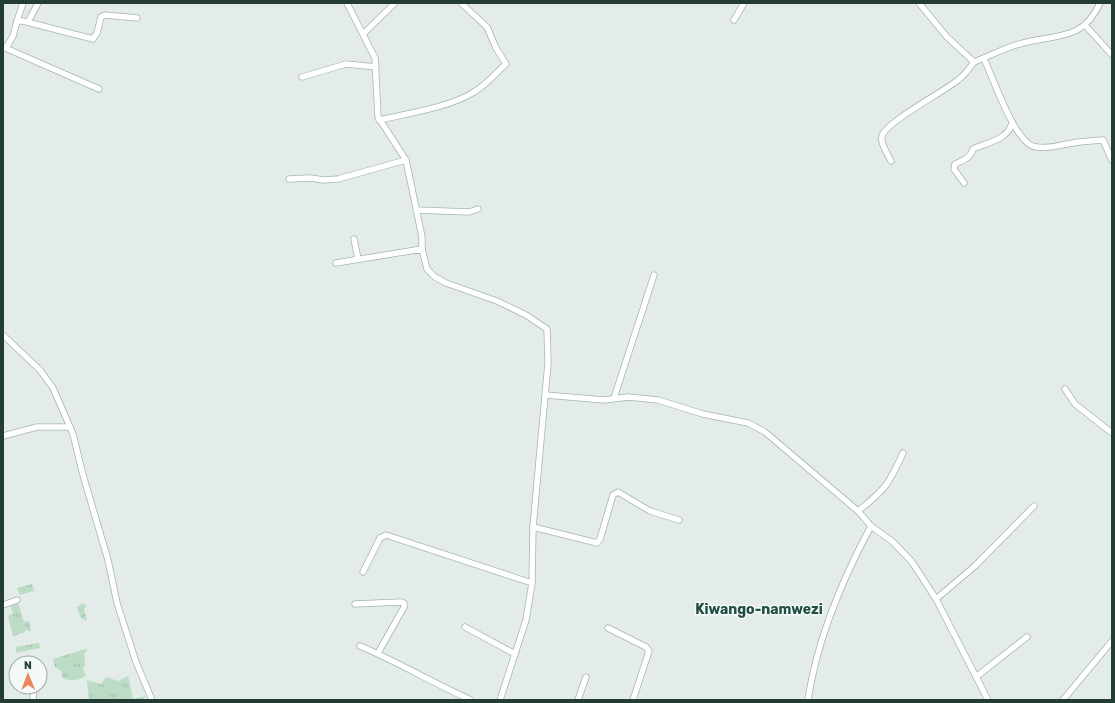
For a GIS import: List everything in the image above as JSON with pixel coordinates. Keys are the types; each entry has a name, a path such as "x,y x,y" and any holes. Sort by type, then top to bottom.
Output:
{"street":[{"path":"24,3 13,36 4,47 98,89"},
{"path":"28,22 38,3"},
{"path":"347,3 364,33 375,58 379,120 406,160 427,270 435,277 464,290 497,301 526,315 545,326 548,335 546,395 533,527 532,582 526,620 500,700"},
{"path":"364,33 395,3"},
{"path":"379,120 440,105 469,95 488,81 506,64 496,48 487,27 461,3"},
{"path":"734,20 744,3"},
{"path":"919,3 947,37 974,62"},
{"path":"891,161 882,138 882,134 889,126 921,103 957,81 967,73 974,62 1022,43 1075,32 1085,25 1097,10 1100,3"},
{"path":"17,22 28,22 93,39 97,33 101,17 105,14 137,18"},
{"path":"1085,25 1101,41 1112,56"},
{"path":"984,59 1012,122 1026,140 1034,147 1055,148 1072,143 1103,140 1112,160"},
{"path":"302,77 346,64 376,67"},
{"path":"964,183 954,168 955,164 972,155 973,149 998,140 1008,130 1012,122"},
{"path":"289,179 338,179 406,160"},
{"path":"416,210 469,212 478,209"},
{"path":"354,239 358,260"},
{"path":"336,263 422,249"},
{"path":"614,398 654,275"},
{"path":"3,335 40,370 53,388 76,441 83,475 108,560 118,603 136,662 152,700"},
{"path":"1065,389 1075,404 1112,433"},
{"path":"546,395 604,400 614,398 641,398 658,400 703,414 748,423 765,432 858,511 870,526 903,551 936,599 988,700"},
{"path":"3,436 44,426 70,427"},
{"path":"858,511 879,495 889,483 903,453"},
{"path":"533,527 597,543 600,540 613,495 618,492 650,511 679,520"},
{"path":"936,599 975,566 1034,506"},
{"path":"808,700 815,663 835,602 847,570 870,526"},
{"path":"363,572 380,538 386,535 532,582"},
{"path":"3,605 17,600"},
{"path":"355,604 404,603 404,607 378,653"},
{"path":"465,627 515,654"},
{"path":"608,628 646,647 649,651 633,700"},
{"path":"976,677 1027,637"},
{"path":"1063,700 1112,641"},
{"path":"360,646 378,653 441,687 471,700"},
{"path":"578,700 586,677"}],"green space":[{"path":"32,584 34,591 20,595 17,588"},
{"path":"18,603 24,622 29,621 31,631 26,629 25,632 13,636 8,616 13,613 10,605"},
{"path":"83,603 87,606 84,609 87,620 80,617 77,607"},
{"path":"39,643 40,648 16,653 16,647"},
{"path":"85,649 88,650 84,654 85,665 83,669 86,675 81,679 75,680 68,680 62,677 62,672 55,667 53,659"},
{"path":"128,676 133,699 146,696 142,700 89,699 87,680 101,684 106,677 118,681"}],"district":[{"name":"Kiwango-namwezi","path":"759,609"}]}
